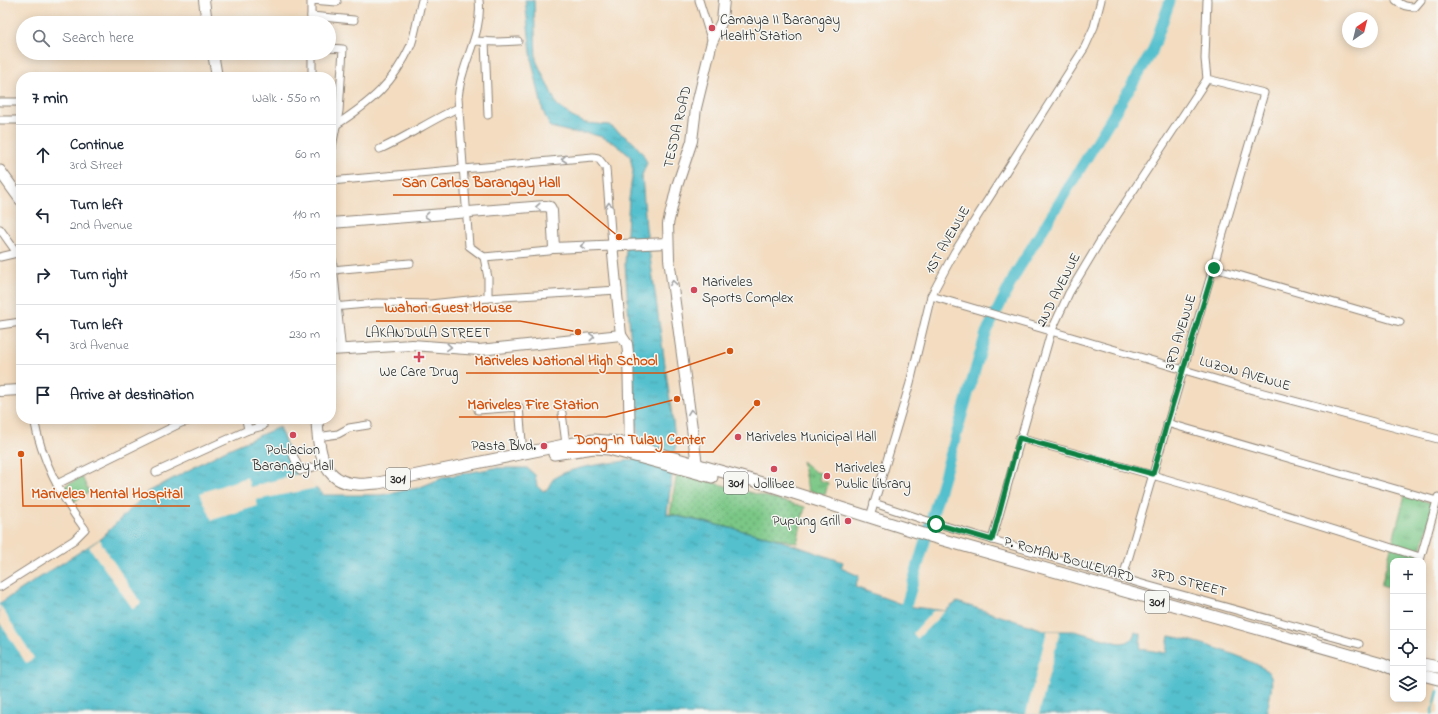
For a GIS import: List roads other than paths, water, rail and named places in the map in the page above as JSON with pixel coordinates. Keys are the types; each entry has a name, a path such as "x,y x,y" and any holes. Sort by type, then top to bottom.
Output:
{"main road":[{"path":"0,171 16,193"},
{"name":"P. ROMAN BOULEVARD","path":"316,424 317,437 324,464 331,474 337,479 357,484 378,483 566,444 594,440 608,440 759,490 794,494"},
{"name":"P. ROMAN BOULEVARD","path":"523,453 536,456 594,448 633,449"},
{"name":"P. ROMAN BOULEVARD","path":"680,464 697,465 762,483 928,535 1137,596 1382,664 1390,668"},
{"path":"1382,664 1390,661"},
{"path":"1426,665 1438,667"},
{"path":"1426,676 1438,679"}],"street":[{"path":"204,0 206,16"},
{"path":"311,16 311,0 337,2"},
{"path":"336,125 374,98 396,72 411,44 422,0"},
{"path":"479,0 480,13 474,41 462,75 458,98 466,212 470,246 484,256 549,251 554,248 668,242"},
{"path":"699,0 712,42"},
{"name":"TESDA ROAD","path":"697,465 668,242 668,224 692,142 696,108 712,42 722,21 724,0"},
{"name":"1ST AVENUE","path":"870,517 910,383 931,296 954,253 1085,47 1094,27 1101,0"},
{"path":"1207,0 1205,59 1207,79"},
{"path":"1396,0 1401,5 1408,7 1415,7 1421,0"},
{"path":"336,20 354,20"},
{"path":"474,41 518,41"},
{"path":"485,41 488,115"},
{"path":"336,48 343,49 336,125"},
{"path":"214,60 216,72"},
{"path":"312,60 312,72"},
{"name":"3RD AVENUE","path":"1123,577 1264,93 1207,79"},
{"name":"2ND AVENUE","path":"992,540 1019,438 1051,332 1069,293 1102,238 1207,79"},
{"path":"0,102 16,102"},
{"path":"380,149 400,140 438,117 458,108"},
{"path":"0,120 16,120"},
{"path":"336,180 585,157 598,158 602,162 606,173 612,244 618,290 620,335 627,344 633,449"},
{"path":"336,223 545,206 550,207 552,211 554,248"},
{"path":"0,229 16,249"},
{"path":"0,257 16,254"},
{"path":"484,256 488,278 488,298"},
{"path":"336,266 410,263"},
{"path":"1214,268 1400,322"},
{"path":"336,307 377,303 430,304 488,298 618,290"},
{"name":"LUZON AVENUE","path":"931,296 997,314 1051,332 1318,408 1438,439"},
{"path":"0,325 16,323"},
{"name":"LAKANDULA STREET","path":"336,349 412,345 479,350 620,335"},
{"path":"0,391 16,390"},
{"path":"478,410 519,407 523,453"},
{"path":"562,413 566,444"},
{"path":"1167,423 1437,499 1420,558"},
{"path":"0,587 74,540 84,529 71,512 57,484 37,434 35,424"},
{"path":"57,484 179,424"},
{"path":"247,424 248,430"},
{"path":"317,437 338,434 349,428 368,425"},
{"path":"156,472 248,430 263,426"},
{"path":"1019,438 1153,474 1286,514 1417,558"},
{"path":"292,455 300,471 324,464"},
{"name":"3RD STREET","path":"874,503 936,524 1123,577 1146,585 1230,607 1359,644"},
{"path":"1137,596 1146,585"},
{"path":"1230,607 1231,621"}],"water":[{"path":"525,0 534,0 536,60 557,105 572,117 585,123 609,125 633,142 643,154 647,163 642,175 646,228 676,444 667,514 770,537 843,562 841,568 859,576 855,587 906,606 945,611 957,602 1047,631 1074,631 1119,643 1129,641 1135,632 1141,634 1140,649 1166,653 1169,636 1223,650 1253,662 1264,668 1270,674 1272,682 1266,714 0,714 0,603 100,539 148,492 224,451 279,427 298,474 324,495 381,495 418,488 445,477 494,468 527,468 535,475 537,486 543,491 547,490 554,478 563,473 582,468 633,460 638,442 625,264 629,199 633,171 630,156 614,143 602,137 588,133 575,133 550,127 543,111 532,62"}],"waterway":[{"path":"906,606 986,333 1016,273 1152,52 1170,1"},
{"path":"1432,714 1438,691"}],"place":[{"name":"Camaya II Barangay Health Station","path":"712,28"},
{"name":"San Carlos Barangay Hall","path":"619,237"},
{"name":"Mariveles Sports Complex","path":"694,290"},
{"name":"Iwahori Guest House","path":"578,332"},
{"name":"Mariveles National High School","path":"730,351"},
{"name":"We Care Drug","path":"419,357"},
{"name":"Mariveles Fire Station","path":"677,399"},
{"name":"Dong-In Tulay Center","path":"757,403"},
{"name":"Poblacion Barangay Hall","path":"293,435"},
{"name":"Mariveles Municipal Hall","path":"738,437"},
{"name":"Pasta Blvd.","path":"544,446"},
{"name":"Mariveles Mental Hospital","path":"21,454"},
{"name":"Jollibee","path":"774,469"},
{"name":"Mariveles Public Library","path":"827,476"},
{"name":"Pupung Grill","path":"848,521"}]}
